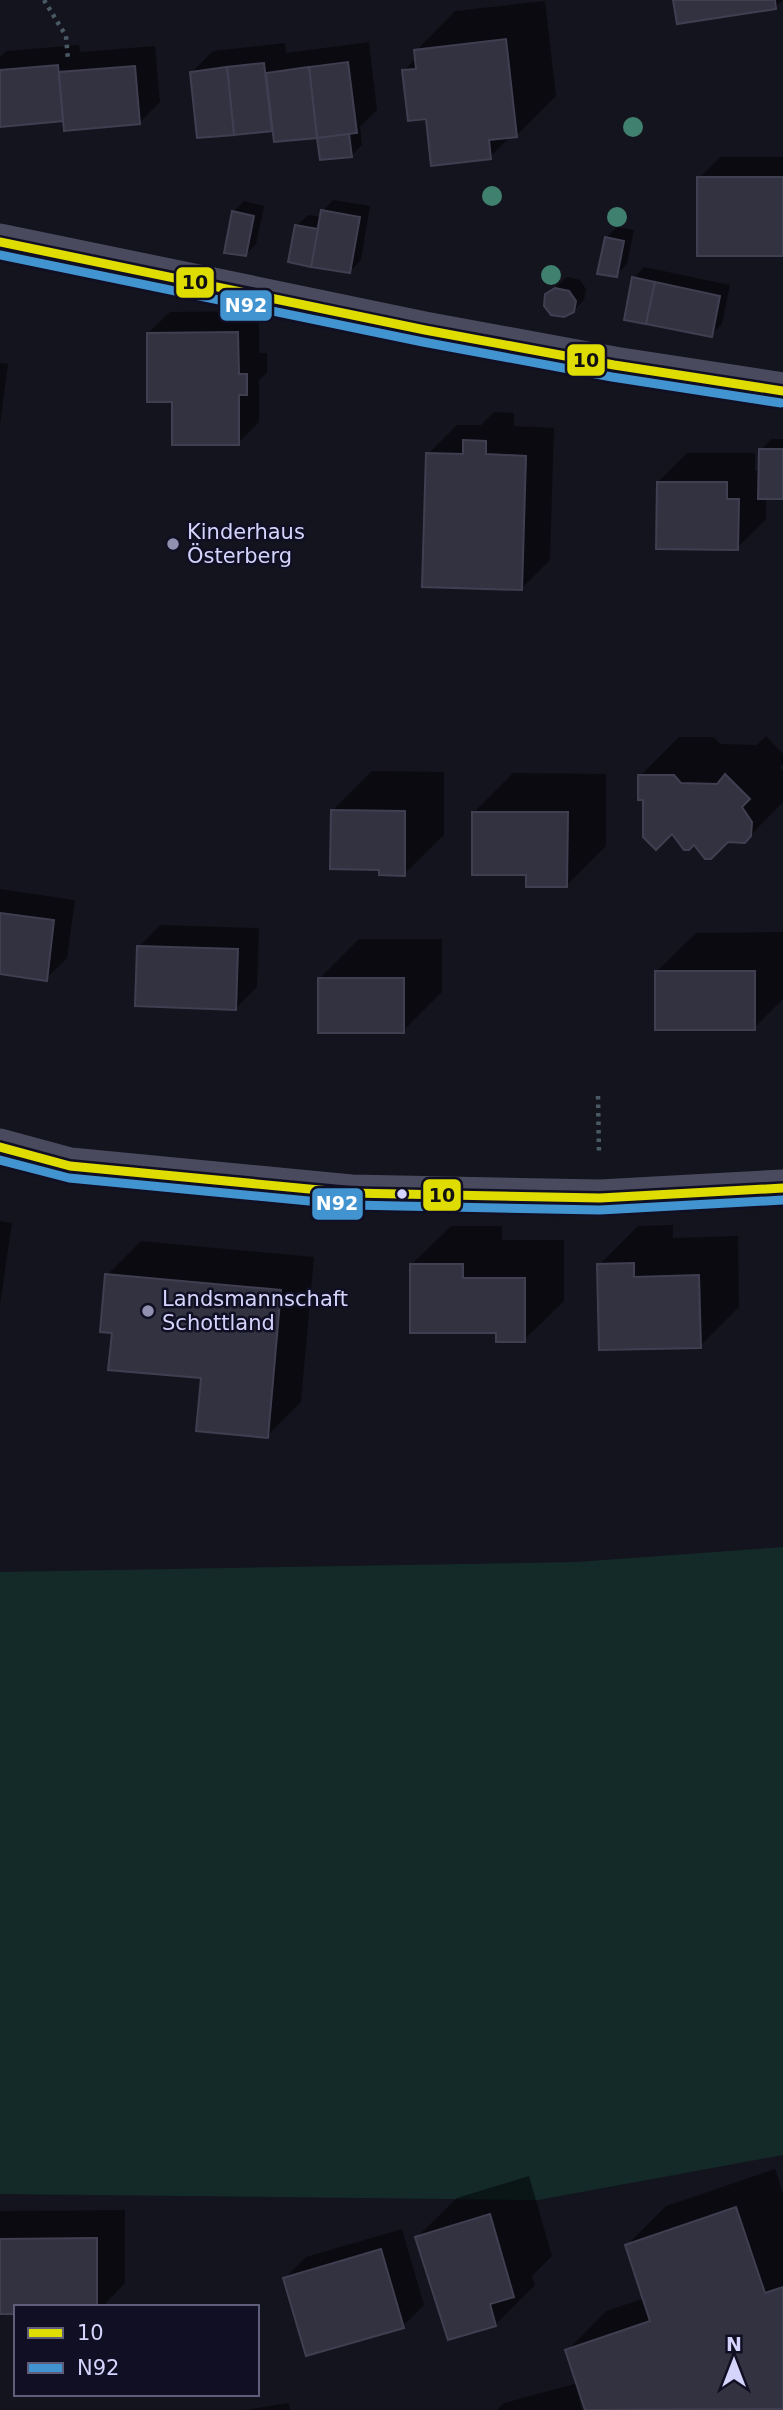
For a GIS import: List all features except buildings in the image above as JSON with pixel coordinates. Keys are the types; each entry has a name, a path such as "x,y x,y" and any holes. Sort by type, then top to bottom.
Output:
{"street":[{"path":"0,242 425,330 614,365 783,391"},
{"path":"0,1147 70,1166 351,1193 600,1198 783,1188"}],"path":[{"path":"44,0 66,36 68,60"},
{"path":"598,1096 598,1119"}],"green space":[{"path":"783,1547 783,2155 538,2200 0,2194 0,1572 576,1562"}],"transit line":[{"name":"10","path":"0,242 425,330 614,365 783,391"},
{"name":"N92","path":"0,255 423,342 612,377 781,403"},
{"name":"10","path":"0,1147 70,1166 351,1193 600,1198 783,1188"},
{"name":"N92","path":"0,1160 69,1178 351,1205 600,1210 783,1200"}],"place":[{"name":"Kinderhaus Österberg","path":"173,544"},
{"name":"Landsmannschaft Schottland","path":"148,1311"}]}
